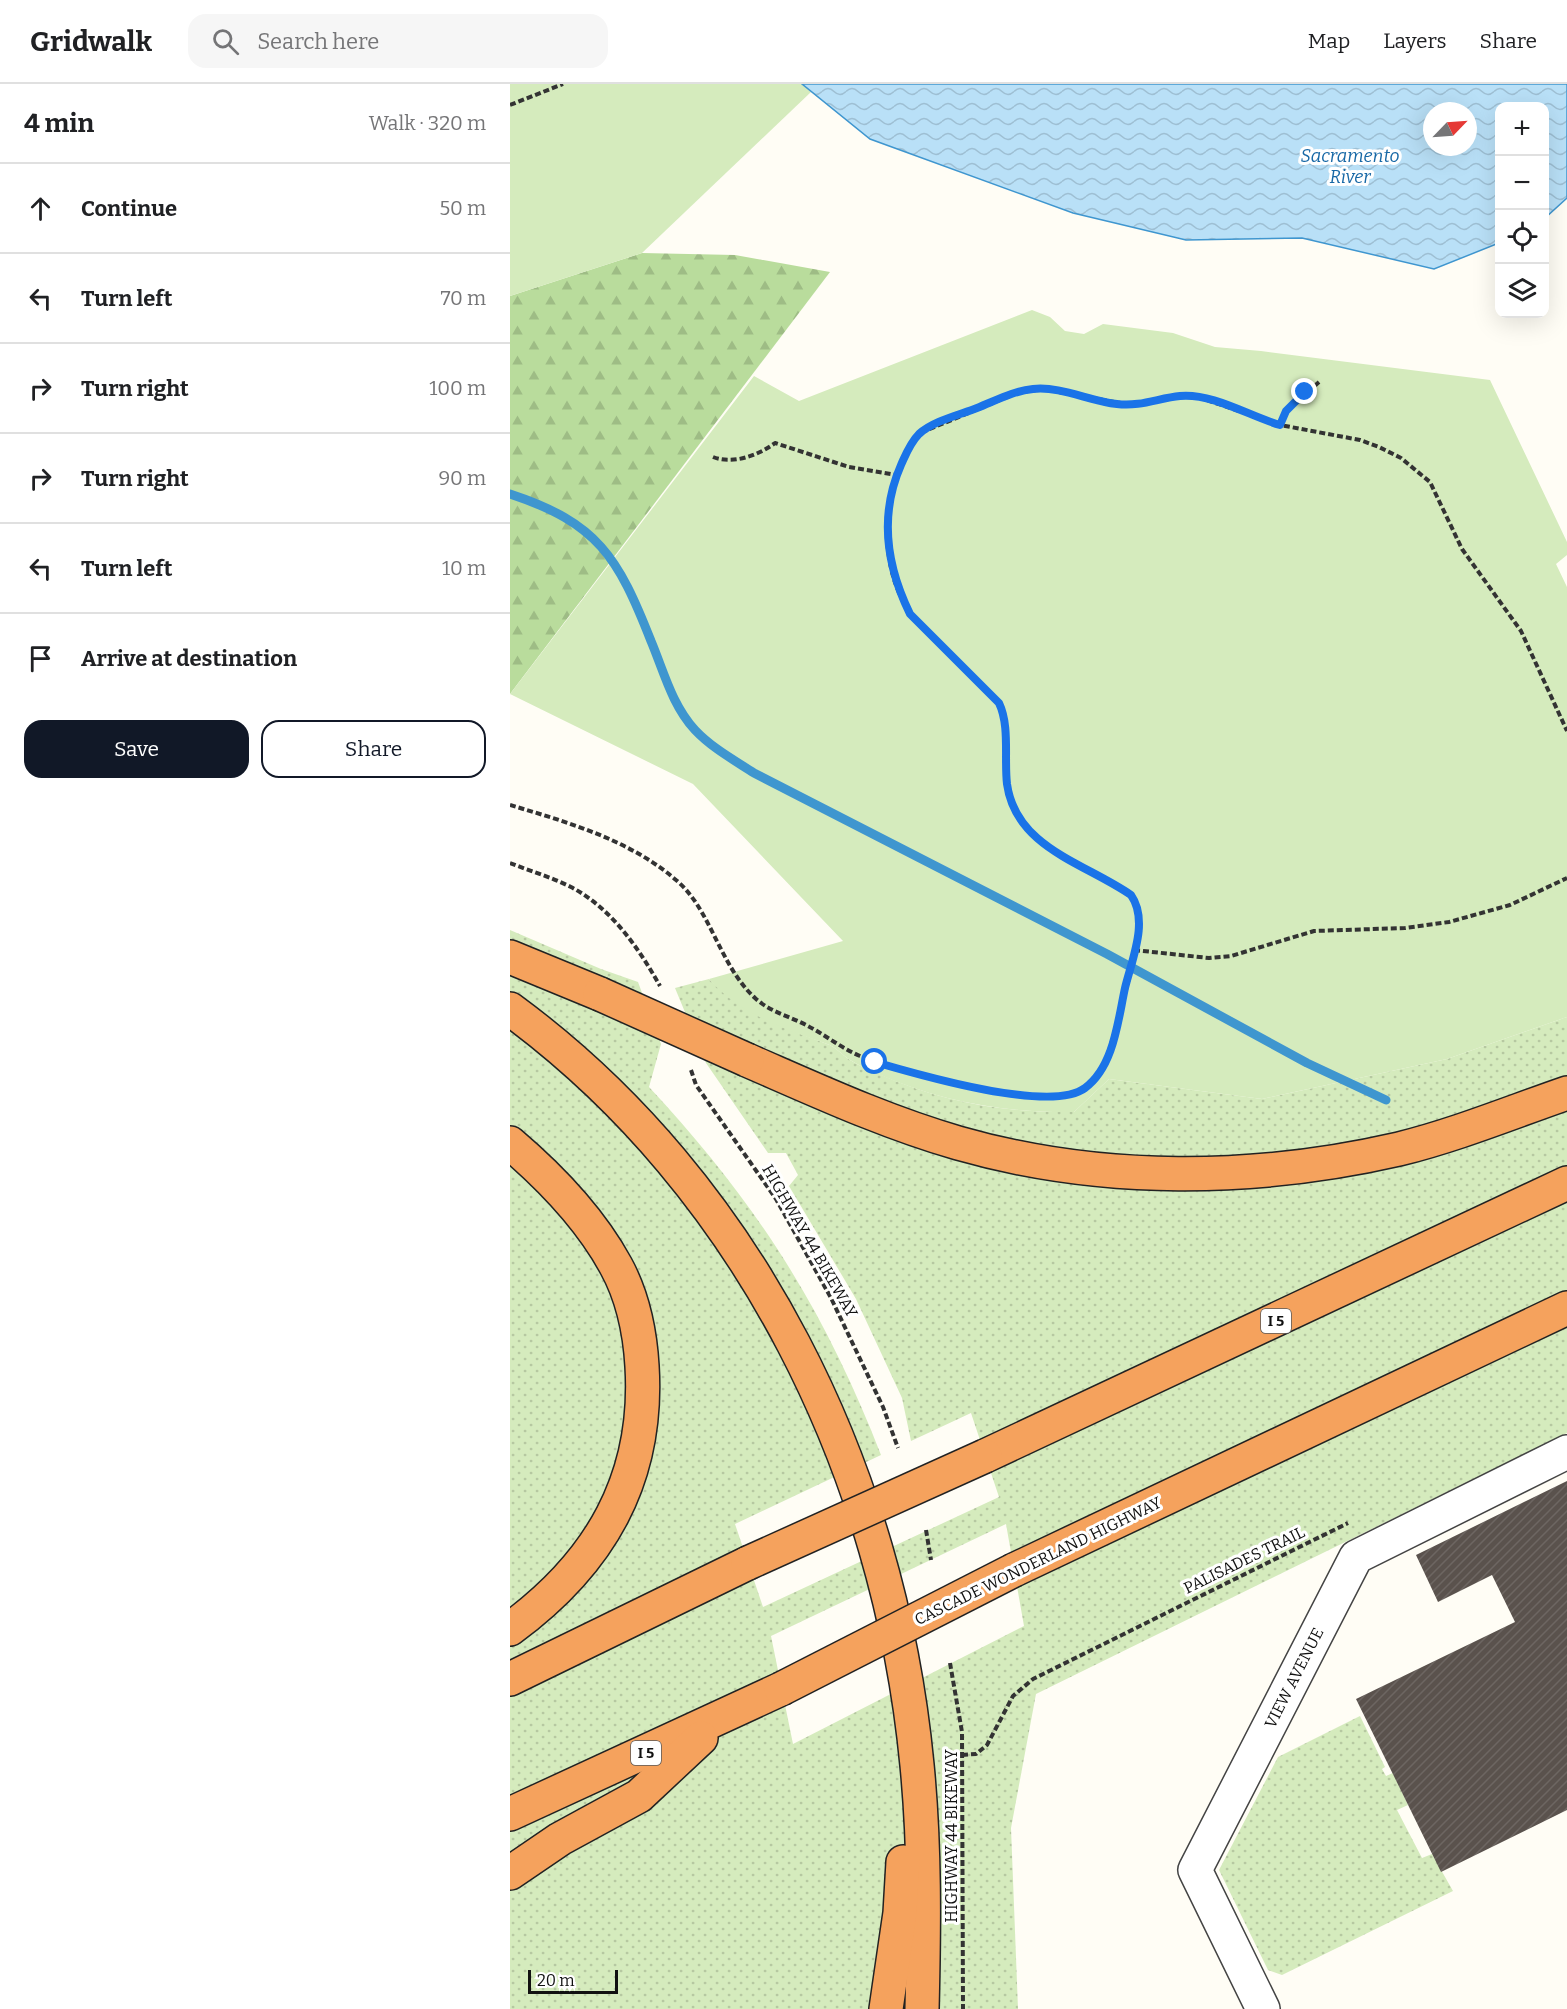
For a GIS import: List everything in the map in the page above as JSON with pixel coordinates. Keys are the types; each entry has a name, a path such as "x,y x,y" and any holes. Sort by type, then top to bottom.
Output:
{"highway":[{"path":"510,957 600,994 862,1110 960,1143 1074,1168 1206,1174 1303,1167 1426,1142 1567,1093"},
{"path":"510,1009 578,1062 668,1156 726,1229 772,1304 818,1390 850,1470 886,1581 906,1686 917,1763 923,1840 922,2009"},
{"path":"510,1143 593,1230 617,1267 633,1307 641,1352 644,1395 640,1431 629,1483 622,1499 586,1556 527,1616 510,1629"},
{"name":"I 5","path":"510,1679 748,1563 985,1456 1567,1183"},
{"name":"CASCADE WONDERLAND HIGHWAY","path":"510,1814 721,1719 1014,1570 1567,1308"},
{"path":"886,2009 900,1913 905,1843 906,1686"},
{"path":"510,1873 560,1839 639,1796 721,1719"}],"street":[{"name":"VIEW AVENUE","path":"1263,2009 1195,1870 1356,1557 1567,1452"}],"path":[{"path":"510,105 563,84"},
{"path":"1280,425 1286,411 1319,382"},
{"path":"510,805 577,825 647,859 677,880 691,896 734,975 758,1001 829,1037 856,1054 904,1071 966,1088 1001,1093 1070,1095 1085,1088 1100,1072 1112,1045 1140,927 1134,900 1120,887 1038,840 1023,825 1008,791 1004,714 999,703 910,614 896,582 887,537 896,475 909,445 920,433 954,417 1030,390 1055,390 1102,402 1131,405 1190,396 1280,425 1370,443 1401,458 1430,482 1462,549 1521,631 1567,731"},
{"path":"713,457 726,460 752,456 775,443 849,467 896,475"},
{"path":"510,863 570,887 603,910 631,939 665,995"},
{"path":"1134,950 1209,958 1231,956 1314,931 1405,928 1449,922 1510,905 1567,878"},
{"name":"HIGHWAY 44 BIKEWAY","path":"689,1065 696,1086 776,1199 831,1298 883,1407 898,1448"},
{"name":"PALISADES TRAIL","path":"962,1755 976,1754 987,1745 1013,1696 1033,1679 1349,1522"},
{"path":"926,1530 931,1560"},
{"name":"HIGHWAY 44 BIKEWAY","path":"950,1663 963,1732 963,2009"}],"green space":[{"path":"510,84 802,84 811,92 642,253 510,296"},
{"path":"642,253 735,255 830,272 510,694 510,296"},
{"path":"1032,310 1050,317 1065,331 1084,334 1103,324 1173,333 1215,347 1490,380 1567,542 1567,555 1556,564 1567,587 1567,1017 1447,1059 1262,1099 1109,1079 1074,1112 1048,1112 974,1104 902,1084 856,1064 830,1045 779,1026 748,1011 734,1002 709,979 843,941 693,784 510,694 754,376 799,401"},
{"path":"510,930 601,969 638,982 661,1044 649,1087 722,1172 784,1259 836,1352 881,1455 735,1524 763,1607 999,1497 971,1413 911,1441 902,1398 856,1299 789,1186 798,1175 786,1153 768,1153 706,1063 675,988 709,979 735,1001 764,1018 830,1045 850,1060 868,1069 926,1092 998,1108 1048,1112 1074,1112 1109,1079 1262,1099 1447,1059 1567,1017 1567,1433 1036,1694 1011,1828 1018,2009 510,2009","holes":["1006,1524 1024,1626 793,1744 771,1636"]},
{"path":"1360,1716 1385,1767 1382,1769 1386,1776 1393,1773 1408,1805 1397,1810 1422,1858 1432,1854 1453,1891 1282,1975 1268,1970 1219,1870 1278,1757"}],"water":[{"name":"Sacramento River","path":"802,84 1567,84 1567,198 1549,214 1549,102 1495,102 1495,245 1434,269 1302,238 1186,240 1073,213 870,139"}],"building":[{"path":"1567,1481 1567,1810 1441,1872 1356,1699 1515,1622 1492,1575 1438,1602 1416,1555"}],"waterway":[{"path":"510,494 565,517 585,531 601,547 615,565 627,587 680,710 695,730 723,753 754,773 1107,954 1307,1063 1386,1100"}],"route":[{"path":"875,1062 966,1088 1001,1093 1070,1095 1085,1088 1100,1072 1112,1045 1140,927 1139,913 1131,895 1063,857 1038,840 1023,825 1008,791 1004,714 999,703 910,614 896,582 887,537 896,475 909,445 920,433 954,417 1030,390 1055,390 1102,402 1131,405 1190,396 1280,425 1286,411 1305,392"}]}
